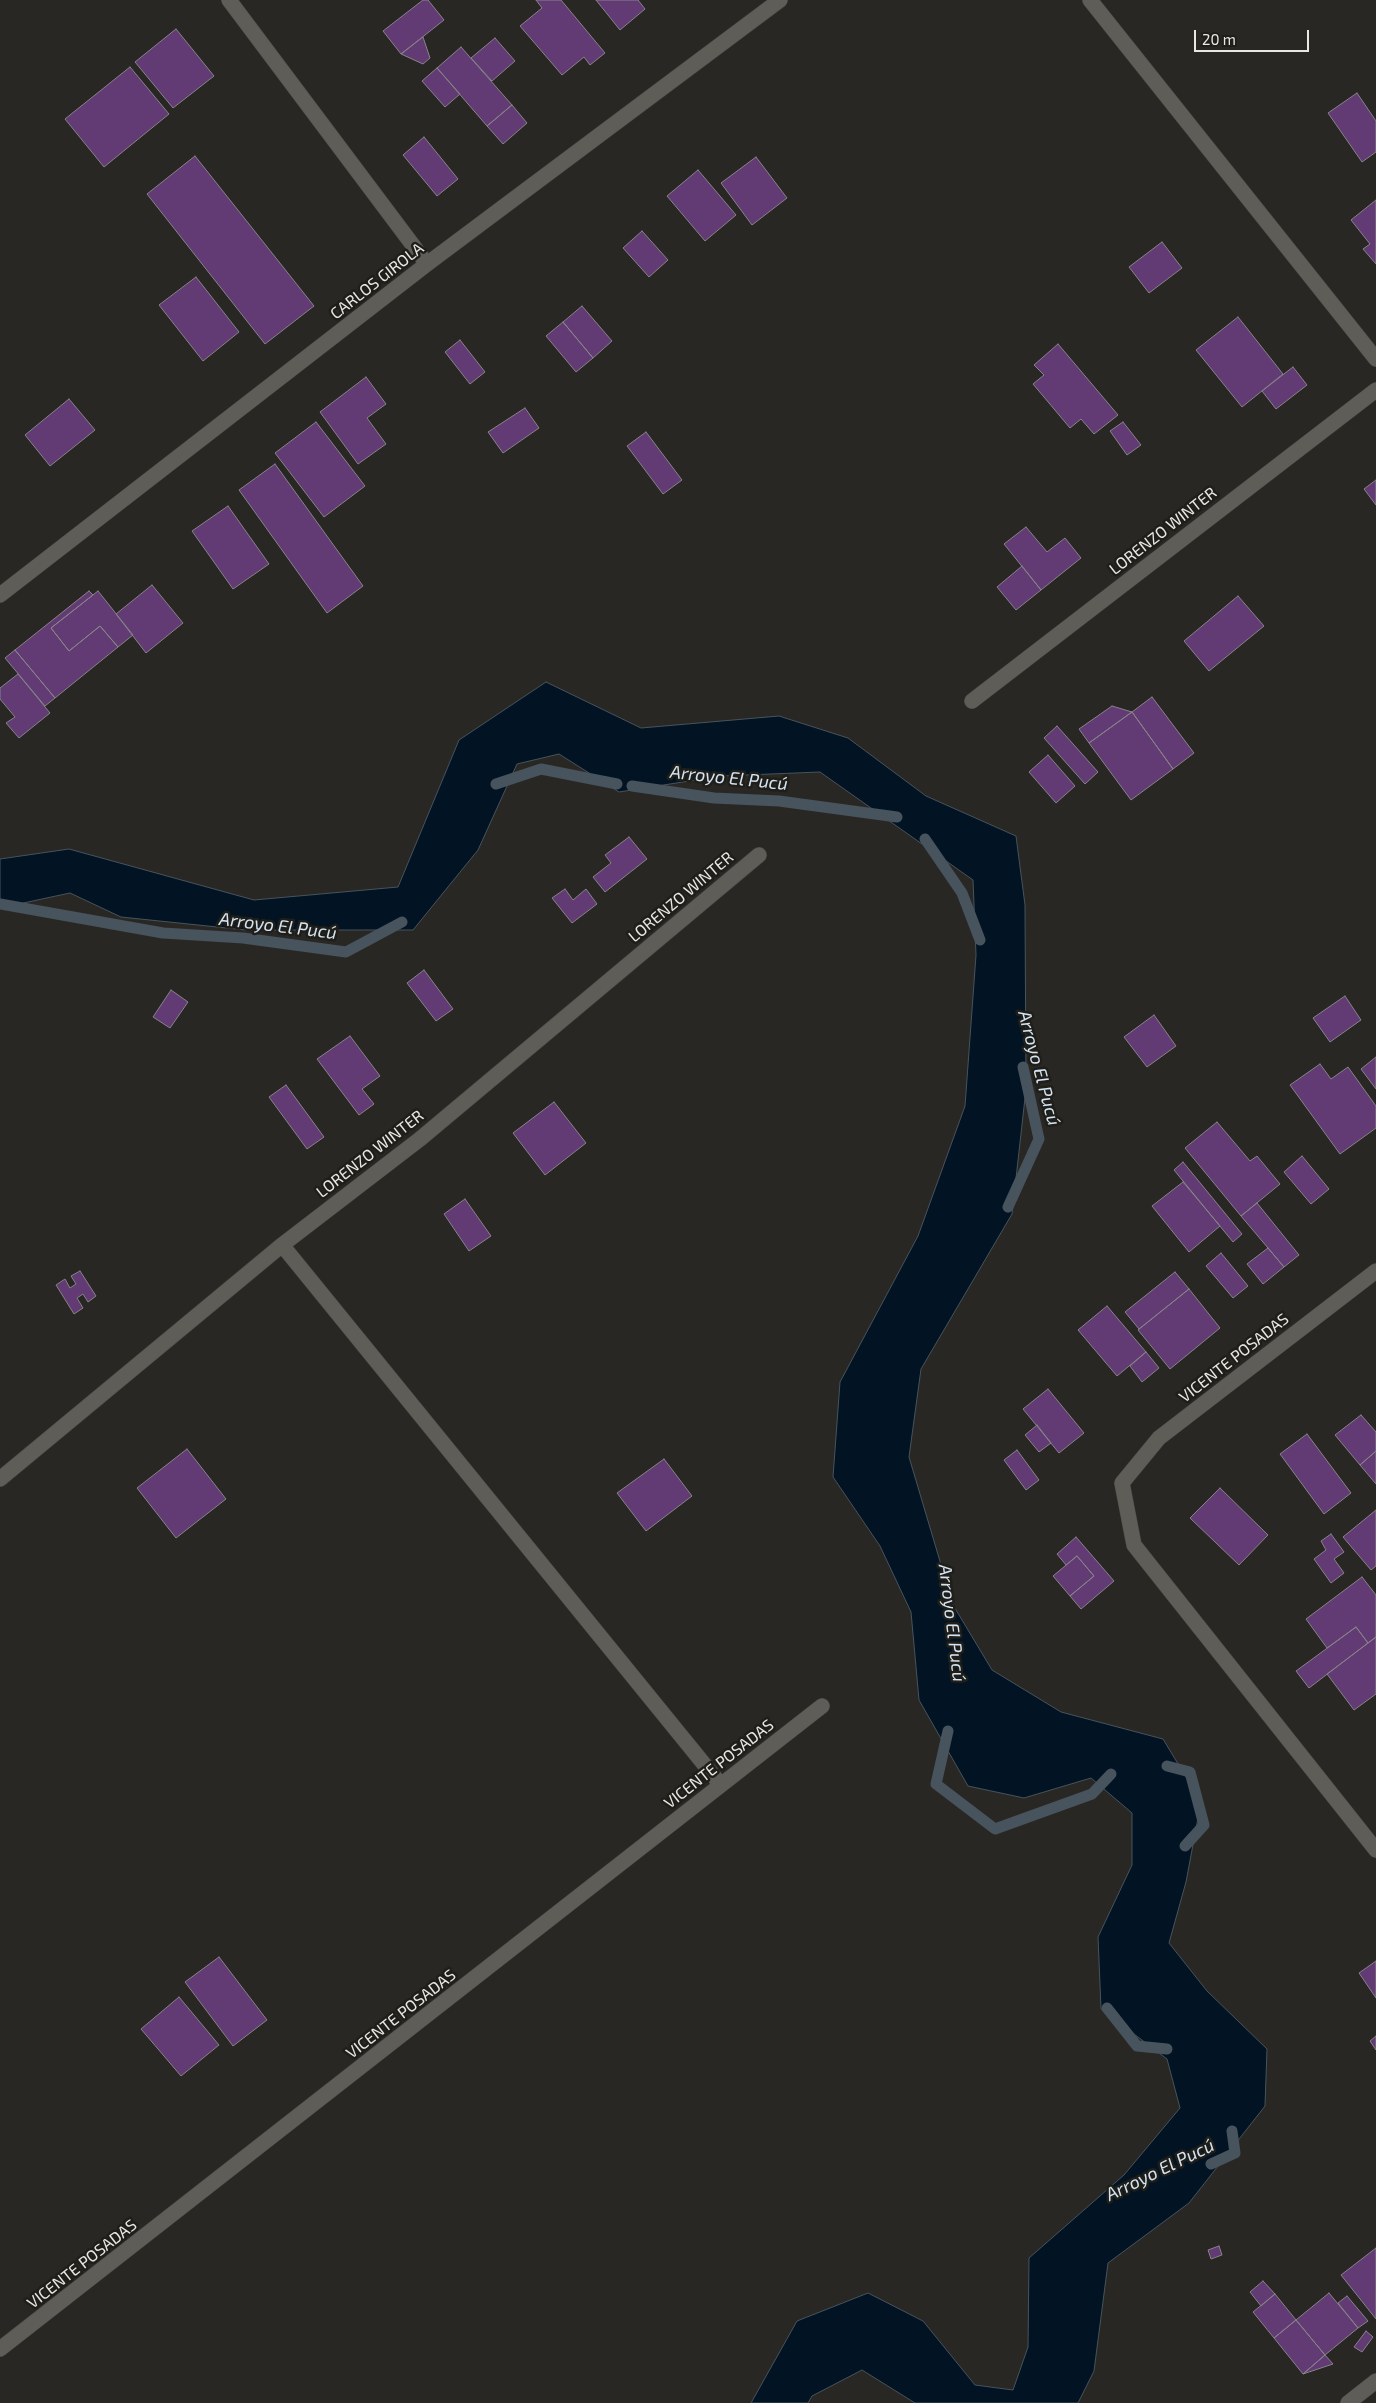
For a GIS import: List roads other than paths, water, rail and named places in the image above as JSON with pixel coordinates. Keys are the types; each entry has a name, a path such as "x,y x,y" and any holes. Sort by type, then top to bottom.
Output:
{"street":[{"path":"229,0 427,264"},
{"name":"CARLOS GIROLA","path":"0,596 427,264 780,0"},
{"path":"1090,0 1376,359"},
{"name":"LORENZO WINTER","path":"972,701 1376,390"},
{"name":"LORENZO WINTER","path":"0,1479 282,1245 420,1139 759,854"},
{"path":"282,1245 721,1785"},
{"name":"VICENTE POSADAS","path":"1376,1270 1159,1438 1122,1483 1134,1545 1376,1850"},
{"name":"VICENTE POSADAS","path":"0,2349 822,1706"},
{"path":"1348,2403 1376,2381"}],"water":[{"path":"546,682 641,728 779,716 848,738 926,796 1016,836 1025,905 1026,1089 1012,1214 921,1369 909,1457 953,1605 992,1670 1061,1712 1163,1739 1201,1802 1186,1882 1169,1943 1207,1991 1267,2049 1265,2106 1189,2203 1108,2263 1094,2371 1078,2403 915,2403 862,2370 812,2396 808,2403 751,2403 797,2321 868,2293 923,2321 975,2385 1013,2390 1028,2347 1029,2258 1124,2175 1180,2108 1167,2059 1101,2009 1098,1937 1132,1865 1132,1813 1091,1778 1024,1798 968,1786 919,1700 911,1612 880,1546 833,1477 840,1382 918,1236 965,1106 976,955 973,880 820,772 721,776 619,792 559,754 517,764 478,850 413,930 246,930 121,917 70,893 0,908 0,859 69,849 254,900 398,887 459,740"}],"waterway":[{"name":"Arroyo El Pucú","path":"496,784 541,769 617,784"},
{"name":"Arroyo El Pucú","path":"632,786 714,798 779,801 897,817"},
{"name":"Arroyo El Pucú","path":"925,839 962,893 980,940"},
{"name":"Arroyo El Pucú","path":"0,904 163,933 243,938 346,952 402,922"},
{"name":"Arroyo El Pucú","path":"1008,1207 1039,1139 1023,1067"},
{"name":"Arroyo El Pucú","path":"948,1731 936,1784 995,1829 1092,1794 1111,1774"},
{"name":"Arroyo El Pucú","path":"1167,1766 1190,1772 1204,1825 1185,1846"},
{"name":"Arroyo El Pucú","path":"1107,2008 1137,2046 1167,2049"},
{"name":"Arroyo El Pucú","path":"1211,2164 1235,2153 1232,2131"}]}
